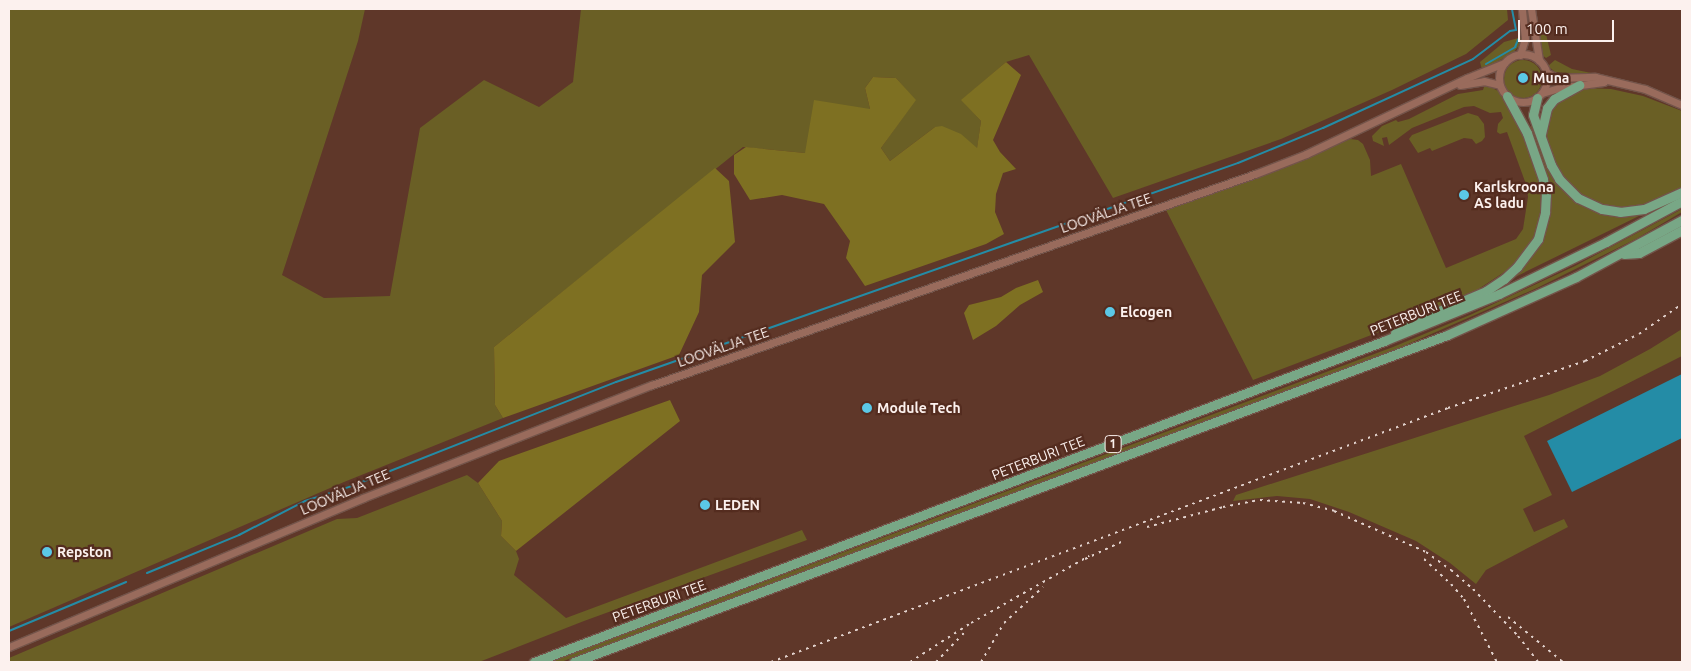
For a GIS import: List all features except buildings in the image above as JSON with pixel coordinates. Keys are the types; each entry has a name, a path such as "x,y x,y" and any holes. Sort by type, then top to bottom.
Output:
{"highway":[{"path":"1541,136 1547,108 1554,99 1579,85"},
{"path":"1384,342 1404,326 1486,291 1504,279 1517,267 1538,240 1545,212 1546,196 1543,180 1527,133 1507,96"},
{"path":"1539,96 1533,115 1541,136 1559,179 1578,198 1602,210 1620,212 1644,209 1682,192"},
{"name":"PETERBURI TEE","path":"534,662 1384,342 1499,294 1598,246 1682,201"},
{"name":"PETERBURI TEE","path":"574,662 1448,335 1567,282 1682,220"},
{"path":"1619,254 1639,253 1682,230"}],"street":[{"path":"1520,54 1525,39 1522,9"},
{"path":"1531,9 1539,60 1546,72 1547,79 1539,96"},
{"path":"1539,60 1520,54 1504,63 1500,70 1500,85 1507,96 1525,102 1539,96 1579,85 1609,82"},
{"name":"LOOVÄLJA TEE","path":"9,647 442,466 652,385 1255,174 1314,150 1452,87 1467,78 1504,63"},
{"path":"1546,72 1557,78 1595,77 1609,82 1645,89 1682,105"},
{"name":"LOOVÄLJA TEE","path":"1452,87 1484,81 1500,85"}],"shaded area":[{"path":"9,9 365,9 358,41 282,275 324,298 390,296 420,128 484,80 539,107 573,82 581,9 1507,9 1508,20 1466,54 1392,90 1281,139 1113,198 1029,55 1006,62 962,100 981,121 977,149 935,127 890,161 881,148 915,100 896,78 873,77 865,88 870,109 805,153 743,147 494,347 495,405 503,418 344,482 9,627"},
{"path":"1546,34 1551,55 1546,58 1542,55 1538,36"},
{"path":"1522,37 1521,43 1513,53 1482,70 1480,62 1504,42"},
{"path":"1523,60 1537,65 1542,79 1537,93 1523,98 1509,93 1504,79 1509,65"},
{"path":"1555,60 1572,69 1601,75 1555,72 1548,66"},
{"path":"1006,62 1021,75 993,140 1000,152 1016,169 1003,173 996,194 995,212 1004,234 986,244 865,286 846,258 850,241 824,204 782,195 750,200 734,174 734,155 746,147 805,153 814,100 870,109 865,88 873,77 896,78 916,100 881,148 890,161 935,127 942,126 961,134 977,148 981,121 961,100"},
{"path":"1485,84 1498,91 1510,109 1530,148 1541,184 1543,205 1538,231 1532,243 1512,267 1471,294 1416,318 1253,380 1166,210 1298,162 1350,139 1358,140 1363,144 1370,160 1371,176 1401,164 1446,268 1516,239 1523,229 1528,197 1527,187 1507,132 1500,134 1497,132 1498,124 1503,118 1501,112 1490,113 1474,106 1464,107 1412,128 1389,145 1387,137 1382,138 1384,146 1373,141 1372,136 1382,126 1396,120 1398,122 1409,119 1458,94 1483,90"},
{"path":"1578,89 1611,89 1643,96 1682,111 1682,188 1644,205 1625,208 1599,204 1585,199 1573,190 1560,174 1547,142 1547,116 1558,100"},
{"path":"1468,113 1478,116 1484,124 1485,137 1476,144 1472,139 1464,138 1432,151 1430,148 1418,153 1409,139 1412,135"},
{"path":"1532,126 1551,174 1558,186 1574,201 1597,212 1610,215 1643,214 1509,280 1530,258 1545,233 1549,219 1549,184 1529,127"},
{"path":"715,168 729,181 735,242 702,275 699,312 679,355 503,418 495,405 494,347"},
{"path":"1682,209 1682,212 1636,239 1537,288 1399,348 561,662 550,662 1393,347 1470,315 1575,266"},
{"path":"1038,280 1043,292 1020,305 996,326 973,340 964,313 969,305 1001,297 1016,288"},
{"path":"1682,329 1682,356 1524,436 1552,495 1523,509 1534,532 1564,519 1568,527 1486,570 1476,584 1450,563 1416,541 1349,512 1310,499 1277,496 1233,501 1236,495 1549,395 1600,376"},
{"path":"670,400 680,421 516,551 501,536 502,521 478,483 499,461"},
{"path":"467,475 478,483 502,521 501,536 516,551 519,559 514,575 566,618 802,530 807,540 584,621 479,662 9,662 9,658 337,519 357,518"}],"water":[{"path":"1682,374 1682,438 1572,492 1547,441"}],"waterway":[{"path":"147,573 239,535 305,501 352,486 616,382 1238,163 1323,128 1473,59 1510,31 1516,30 1512,9"},
{"path":"1486,64 1515,47 1518,40"},
{"path":"9,631 126,582"}],"railway":[{"path":"771,662 1448,408 1585,361 1639,334 1682,304"},
{"path":"1147,527 1223,507 1260,500 1303,503 1334,511 1426,552 1451,570 1473,589 1518,636 1538,662"},
{"path":"1085,559 1123,541"},
{"path":"910,662 971,623 1089,556"},
{"path":"1424,559 1464,599 1497,662"},
{"path":"981,662 1004,623 1043,587"},
{"path":"1508,617 1563,662"},
{"path":"936,662 965,632"}],"place":[{"name":"Muna","path":"1523,78"},
{"name":"Karlskroona AS ladu","path":"1464,195"},
{"name":"Elcogen","path":"1110,312"},
{"name":"Module Tech","path":"867,408"},
{"name":"LEDEN","path":"705,505"},
{"name":"Repston","path":"47,552"}]}
